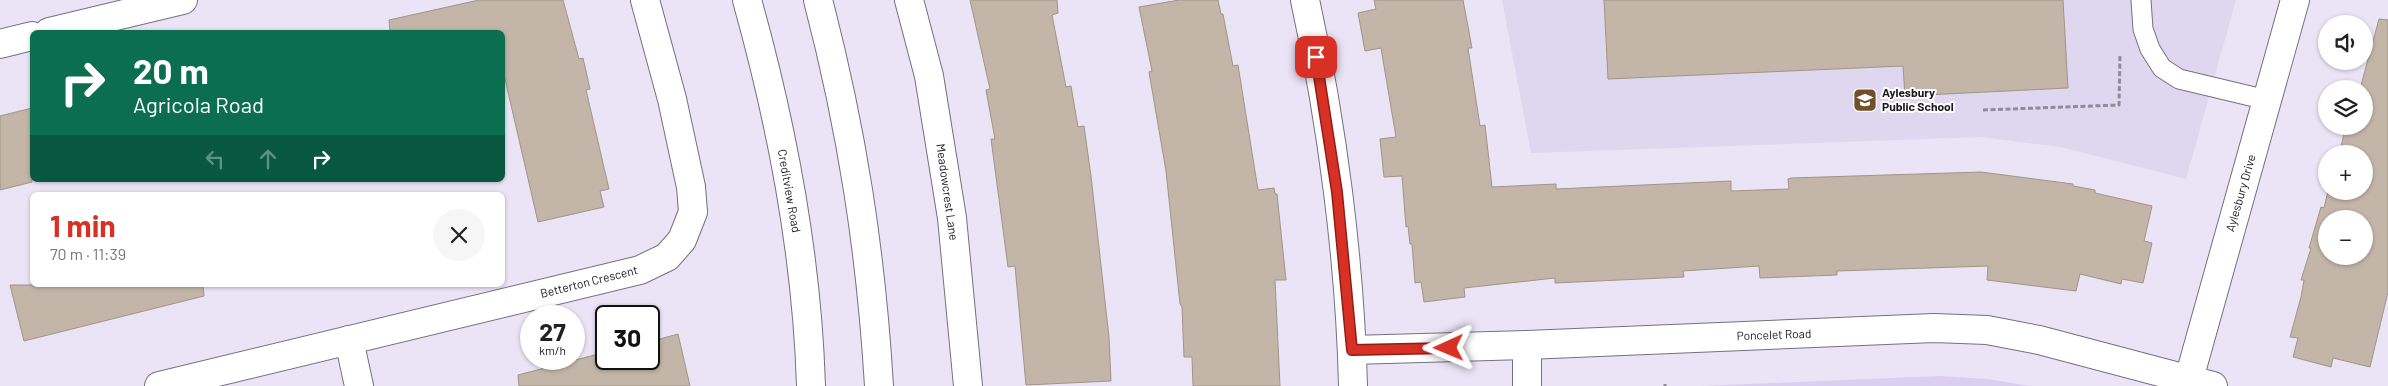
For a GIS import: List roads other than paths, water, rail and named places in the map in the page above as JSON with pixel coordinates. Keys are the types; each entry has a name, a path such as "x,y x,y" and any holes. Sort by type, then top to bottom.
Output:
{"street":[{"path":"57,30 183,0"},
{"name":"Betterton Crescent","path":"159,386 640,270 667,257 682,240 693,212 691,187 672,99 645,0"},
{"name":"Creditview Road","path":"747,0 763,56 799,246 811,386"},
{"path":"818,0 834,61 850,140 867,242 879,386"},
{"name":"Meadowcrest Lane","path":"909,0 929,76 952,218 968,386"},
{"path":"1305,0 1337,192 1352,350 1353,386"},
{"name":"Aylesbury Drive","path":"2196,384 2294,0"},
{"path":"0,44 30,36"},
{"name":"Poncelet Road","path":"1352,350 1527,345 1934,328 1987,330 2039,340 2196,384"},
{"path":"349,340 359,386"},
{"path":"1527,345 1527,386"}],"lane":[{"path":"2141,0 2143,29 2150,49 2162,68 2179,79 2267,100"}],"place":[{"name":"Aylesbury Public School","path":"1865,100"}]}
